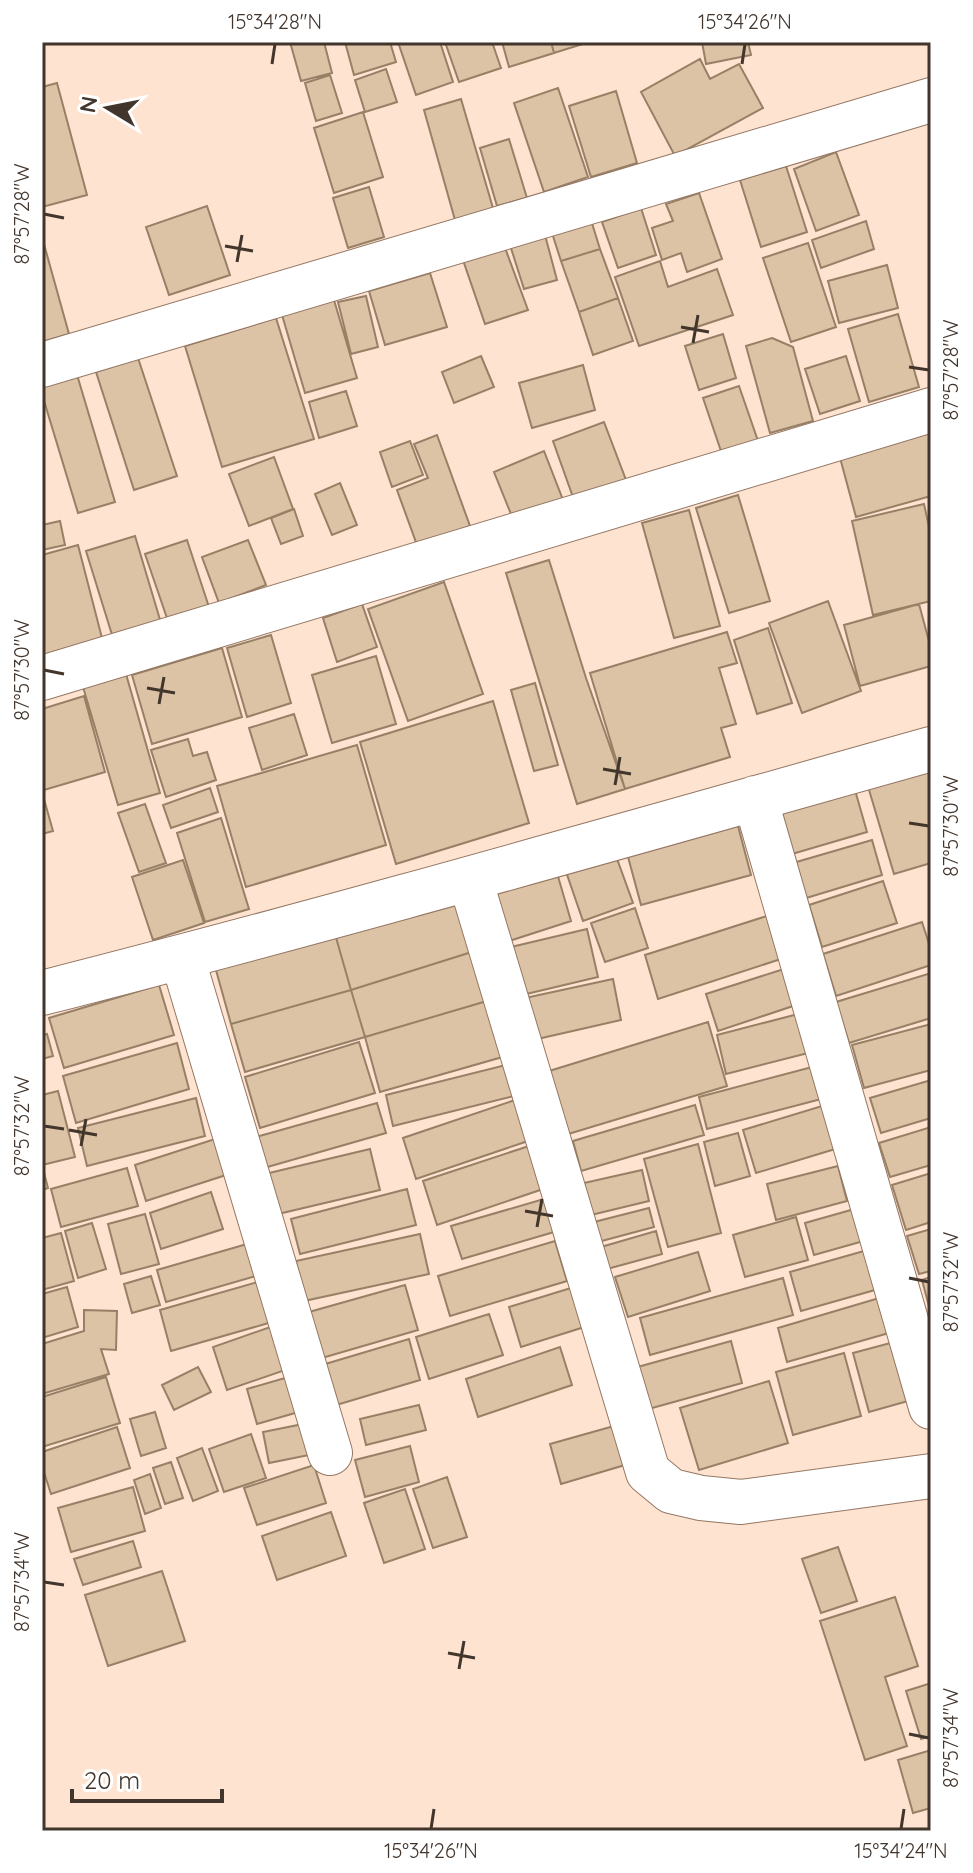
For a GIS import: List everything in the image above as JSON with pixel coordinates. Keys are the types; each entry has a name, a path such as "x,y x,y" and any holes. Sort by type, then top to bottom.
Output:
{"street":[{"path":"42,365 931,100"},
{"path":"42,678 931,410"},
{"path":"42,993 470,879 931,749"},
{"path":"755,798 931,1407"},
{"path":"470,879 648,1472 671,1491 741,1502 931,1476"},
{"path":"182,957 330,1453"}],"building":[{"path":"290,42 324,42 332,73 301,81"},
{"path":"345,42 390,42 396,62 354,75"},
{"path":"398,42 440,42 453,82 416,95"},
{"path":"445,42 492,42 501,68 459,82"},
{"path":"502,42 551,42 554,53 509,67"},
{"path":"551,42 589,42 554,53"},
{"path":"702,42 748,42 751,55 706,64"},
{"path":"700,59 710,79 739,64 763,108 675,156 641,92"},
{"path":"386,69 397,102 365,112 355,80"},
{"path":"330,75 342,113 316,121 305,83"},
{"path":"57,83 87,195 42,207 42,87"},
{"path":"558,88 588,177 544,192 514,103"},
{"path":"616,91 637,163 591,177 569,106"},
{"path":"461,99 493,208 455,220 424,110"},
{"path":"363,112 383,177 334,193 314,128"},
{"path":"509,139 527,198 497,206 480,148"},
{"path":"836,152 859,215 816,231 794,169"},
{"path":"786,166 807,232 761,247 740,180"},
{"path":"369,187 384,237 348,248 333,198"},
{"path":"699,193 722,259 687,272 681,253 662,260 652,228 673,221 666,204"},
{"path":"207,206 230,275 169,295 146,227"},
{"path":"641,208 656,255 618,268 602,222"},
{"path":"591,220 600,249 561,261 552,233"},
{"path":"866,221 874,249 821,268 812,240"},
{"path":"545,235 557,280 524,289 510,245"},
{"path":"42,237 69,334 42,342"},
{"path":"808,243 836,327 791,342 763,258"},
{"path":"504,245 528,310 485,324 463,260"},
{"path":"600,249 618,298 579,312 561,261"},
{"path":"660,261 668,287 717,269 733,315 639,346 615,277"},
{"path":"887,265 898,308 839,323 828,281"},
{"path":"430,273 447,327 385,345 369,291"},
{"path":"366,296 378,347 351,354 338,302"},
{"path":"618,298 633,341 593,355 579,312"},
{"path":"334,300 357,378 305,393 282,315"},
{"path":"898,314 919,387 869,402 848,329"},
{"path":"276,318 314,439 222,467 185,346"},
{"path":"723,334 736,378 699,390 685,346"},
{"path":"772,338 793,347 813,421 770,433 746,346"},
{"path":"481,356 494,387 454,403 442,372"},
{"path":"846,356 860,401 820,414 805,369"},
{"path":"138,358 177,476 134,490 96,372"},
{"path":"583,365 595,410 532,428 519,383"},
{"path":"75,368 115,502 78,513 42,394 42,379"},
{"path":"739,386 758,441 722,454 703,398"},
{"path":"346,391 357,426 319,438 309,402"},
{"path":"604,422 626,480 574,500 553,441"},
{"path":"931,428 931,496 856,517 839,454"},
{"path":"437,435 470,526 417,545 397,490 428,478 414,444"},
{"path":"410,441 423,475 392,487 380,452"},
{"path":"544,451 563,500 513,519 494,472"},
{"path":"274,457 293,509 249,526 229,474"},
{"path":"340,483 357,525 332,535 315,494"},
{"path":"738,495 770,601 729,613 696,508"},
{"path":"924,504 931,536 931,601 873,615 852,521"},
{"path":"294,509 303,536 281,544 271,518"},
{"path":"689,510 720,626 674,638 642,523"},
{"path":"60,521 65,545 42,550 42,525"},
{"path":"135,536 161,623 113,638 86,551"},
{"path":"187,540 209,607 168,621 145,554"},
{"path":"248,540 266,585 219,603 202,557"},
{"path":"78,545 103,642 42,658 42,555"},
{"path":"549,560 625,789 577,804 506,573"},
{"path":"444,582 483,694 408,721 368,609"},
{"path":"828,601 861,691 802,713 769,623"},
{"path":"362,604 377,647 337,662 323,618"},
{"path":"919,604 931,649 931,666 860,686 844,625"},
{"path":"768,628 792,703 757,714 734,640"},
{"path":"727,632 737,663 719,668 736,724 721,728 730,757 625,789 590,673"},
{"path":"271,635 291,703 247,717 227,648"},
{"path":"222,648 242,717 152,744 132,675"},
{"path":"376,656 396,724 332,743 312,675"},
{"path":"126,674 160,793 118,805 83,687"},
{"path":"535,683 558,765 534,771 511,690"},
{"path":"84,696 105,772 44,790 42,709"},
{"path":"493,701 529,823 396,864 360,742"},
{"path":"294,714 307,755 262,770 249,728"},
{"path":"188,739 193,756 207,752 216,780 166,797 151,750"},
{"path":"357,745 386,845 246,887 217,786"},
{"path":"931,753 931,863 894,874 864,773"},
{"path":"851,776 867,832 792,854 776,798"},
{"path":"210,788 218,812 171,828 163,805"},
{"path":"42,792 53,831 42,834"},
{"path":"145,804 166,863 139,872 118,813"},
{"path":"734,811 751,875 641,905 624,842"},
{"path":"221,818 249,909 205,922 177,833"},
{"path":"872,840 882,875 803,899 793,863"},
{"path":"612,845 633,903 583,921 563,863"},
{"path":"183,860 204,923 153,940 132,877"},
{"path":"555,866 571,921 506,942 489,885"},
{"path":"883,881 897,923 822,947 809,905"},
{"path":"460,889 478,950 351,990 333,927"},
{"path":"635,908 648,948 605,962 591,923"},
{"path":"773,914 787,957 658,999 645,955"},
{"path":"922,922 931,950 931,965 836,996 823,954"},
{"path":"333,927 351,990 231,1024 214,963"},
{"path":"587,929 598,977 522,995 511,947"},
{"path":"478,950 497,998 365,1037 351,990"},
{"path":"787,968 799,1004 718,1031 706,994"},
{"path":"931,973 931,1018 849,1043 836,1002"},
{"path":"613,979 621,1020 533,1040 525,998"},
{"path":"159,985 174,1035 64,1068 49,1018"},
{"path":"351,990 365,1037 245,1072 231,1024"},
{"path":"497,998 513,1054 380,1092 365,1037"},
{"path":"802,1013 812,1052 726,1074 717,1035"},
{"path":"708,1022 727,1086 565,1135 546,1072"},
{"path":"931,1024 931,1070 864,1088 852,1045"},
{"path":"47,1034 53,1056 42,1059 42,1035"},
{"path":"359,1042 375,1093 260,1128 245,1077"},
{"path":"177,1043 189,1089 76,1123 63,1076"},
{"path":"510,1064 518,1095 393,1126 386,1095"},
{"path":"816,1066 825,1098 707,1129 699,1097"},
{"path":"931,1080 931,1118 881,1133 870,1098"},
{"path":"58,1091 75,1157 42,1165 42,1095"},
{"path":"196,1098 205,1136 87,1166 78,1128"},
{"path":"515,1100 528,1141 416,1179 403,1138"},
{"path":"377,1103 386,1133 264,1168 256,1137"},
{"path":"832,1103 845,1146 756,1173 743,1130"},
{"path":"695,1105 704,1135 581,1171 573,1141"},
{"path":"931,1127 931,1165 890,1177 879,1143"},
{"path":"738,1133 750,1176 715,1186 704,1142"},
{"path":"215,1139 226,1175 146,1201 135,1165"},
{"path":"698,1144 721,1233 668,1247 644,1159"},
{"path":"532,1145 546,1188 437,1225 423,1181"},
{"path":"370,1149 380,1190 278,1214 269,1173"},
{"path":"42,1165 48,1188 42,1190"},
{"path":"838,1166 847,1201 776,1220 767,1184"},
{"path":"127,1168 138,1206 61,1227 51,1189"},
{"path":"642,1170 649,1201 591,1215 584,1183"},
{"path":"931,1173 931,1222 906,1230 892,1185"},
{"path":"407,1189 416,1225 300,1254 291,1219"},
{"path":"211,1192 223,1229 161,1249 150,1213"},
{"path":"544,1199 554,1232 462,1259 451,1226"},
{"path":"649,1208 654,1227 598,1242 594,1222"},
{"path":"858,1208 867,1240 814,1255 805,1223"},
{"path":"145,1214 159,1264 121,1274 108,1224"},
{"path":"796,1217 808,1260 745,1277 733,1235"},
{"path":"92,1223 106,1269 78,1278 65,1231"},
{"path":"931,1229 931,1271 919,1274 907,1236"},
{"path":"656,1231 662,1254 607,1269 601,1247"},
{"path":"61,1233 74,1281 42,1290 42,1238"},
{"path":"420,1234 429,1274 304,1301 296,1261"},
{"path":"555,1241 567,1281 450,1316 438,1276"},
{"path":"247,1244 256,1276 166,1302 157,1270"},
{"path":"871,1249 882,1288 801,1311 790,1272"},
{"path":"698,1252 710,1291 628,1317 615,1277"},
{"path":"151,1276 160,1305 132,1313 124,1284"},
{"path":"931,1277 931,1314 922,1280"},
{"path":"783,1278 793,1315 650,1355 640,1318"},
{"path":"261,1281 272,1322 171,1351 160,1310"},
{"path":"584,1284 597,1323 521,1347 509,1307"},
{"path":"405,1285 418,1330 322,1358 309,1312"},
{"path":"67,1287 78,1327 42,1338 42,1294"},
{"path":"886,1296 896,1331 787,1362 778,1328"},
{"path":"84,1310 117,1311 116,1350 101,1349 109,1374 42,1394 42,1344 84,1331"},
{"path":"489,1314 503,1355 429,1379 416,1337"},
{"path":"279,1324 294,1367 227,1390 213,1347"},
{"path":"409,1339 420,1380 333,1406 322,1365"},
{"path":"731,1341 742,1383 645,1410 634,1368"},
{"path":"898,1341 915,1399 869,1412 853,1353"},
{"path":"560,1347 572,1385 478,1417 466,1379"},
{"path":"844,1353 861,1416 793,1435 776,1372"},
{"path":"198,1367 211,1392 174,1410 162,1385"},
{"path":"292,1376 302,1411 257,1424 247,1389"},
{"path":"106,1377 120,1423 42,1447 42,1397"},
{"path":"769,1381 788,1443 699,1470 680,1408"},
{"path":"419,1405 426,1430 366,1445 360,1419"},
{"path":"155,1412 166,1448 141,1456 130,1419"},
{"path":"313,1422 319,1453 269,1463 263,1432"},
{"path":"614,1426 625,1465 561,1484 550,1444"},
{"path":"117,1427 130,1468 51,1494 42,1466 42,1452"},
{"path":"251,1434 266,1478 224,1492 209,1449"},
{"path":"410,1446 419,1482 365,1497 355,1460"},
{"path":"202,1448 218,1491 193,1501 177,1458"},
{"path":"171,1462 183,1498 165,1504 153,1468"},
{"path":"314,1465 326,1503 257,1525 244,1488"},
{"path":"150,1474 161,1508 145,1514 134,1480"},
{"path":"447,1477 467,1537 433,1548 413,1489"},
{"path":"133,1487 145,1531 71,1552 58,1508"},
{"path":"405,1489 425,1549 384,1563 364,1503"},
{"path":"331,1512 346,1556 277,1580 262,1536"},
{"path":"133,1541 141,1567 83,1585 74,1559"},
{"path":"838,1547 857,1601 821,1613 802,1559"},
{"path":"162,1571 185,1641 108,1666 85,1595"},
{"path":"895,1597 918,1666 885,1677 907,1746 865,1760 820,1621"},
{"path":"931,1683 931,1736 921,1739 906,1691"},
{"path":"931,1750 931,1808 913,1813 898,1760"}]}
